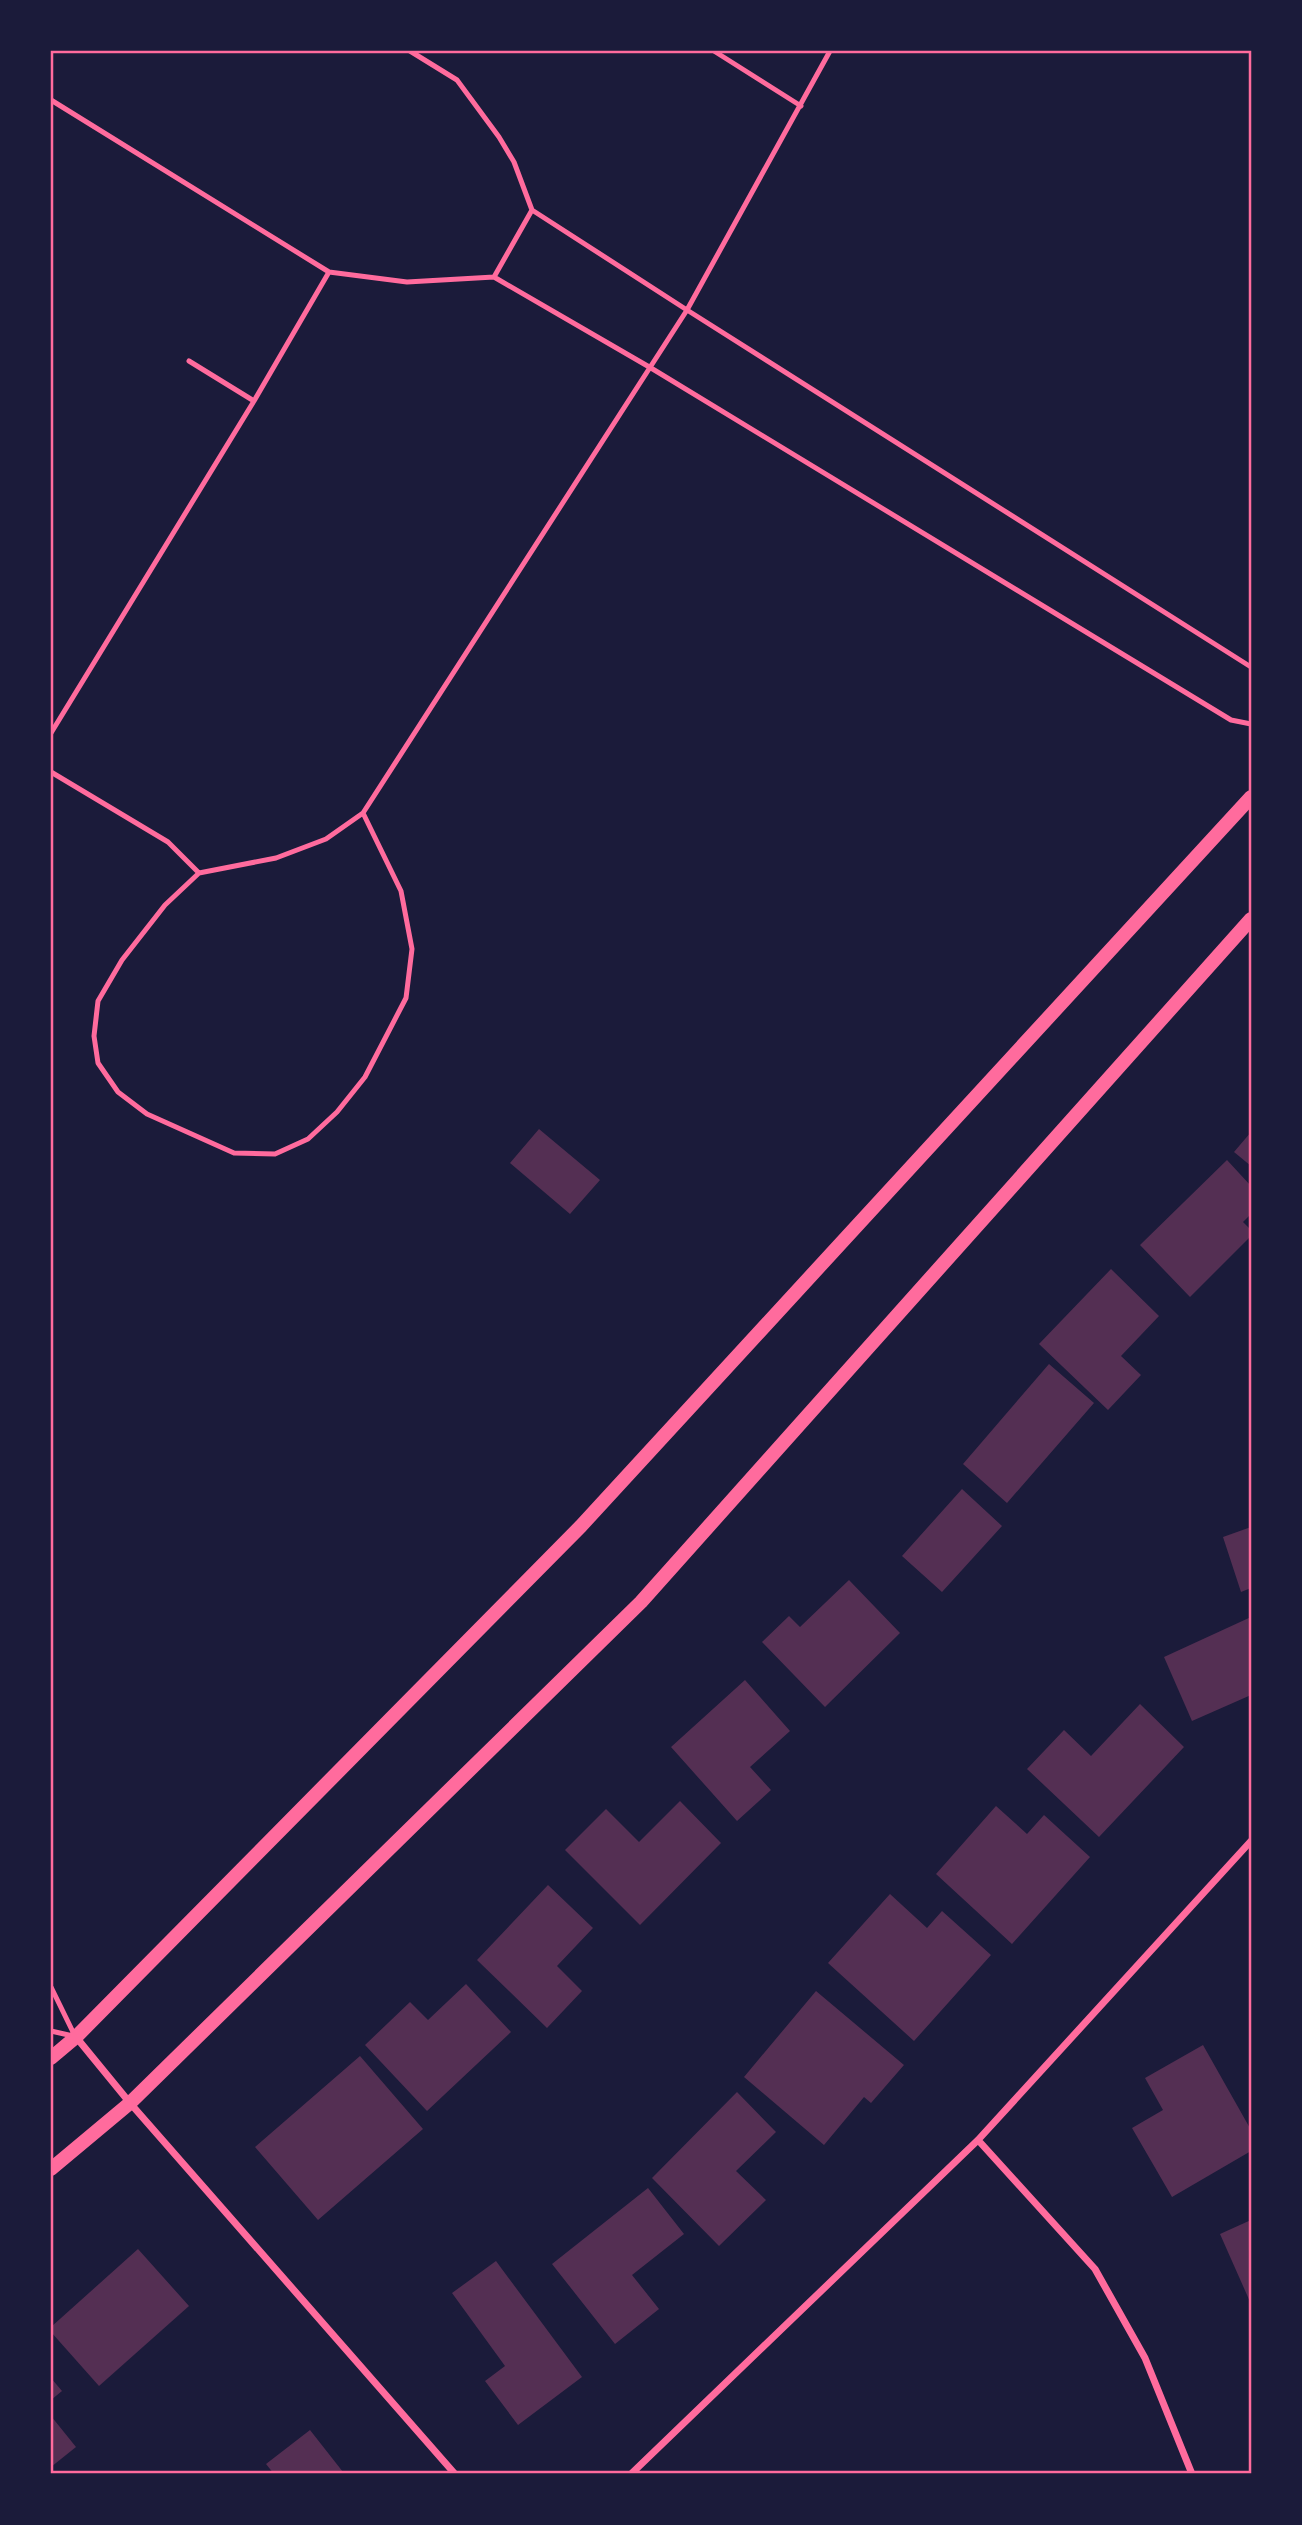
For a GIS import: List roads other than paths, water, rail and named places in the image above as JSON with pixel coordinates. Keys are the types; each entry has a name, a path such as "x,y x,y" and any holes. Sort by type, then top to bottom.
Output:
{"main road":[{"path":"51,2058 76,2037 581,1526 1251,797"},
{"path":"51,2169 130,2103 641,1602 1251,919"}],"street":[{"path":"631,2474 978,2140 1251,1841"},
{"path":"76,2037 130,2103 455,2474"},
{"path":"978,2140 1095,2269 1145,2358 1192,2474"}],"lane":[{"path":"410,51 457,80 514,162 532,210 1251,667"},
{"path":"714,51 801,106"},
{"path":"363,813 401,891 412,949 406,998 365,1077 337,1112 309,1139 275,1154 234,1153 147,1114 118,1092 99,1063 94,1036 98,1001 122,960 156,916 199,873 276,858 326,839 363,813 687,310 830,51"},
{"path":"51,100 328,272 407,282 494,277 651,368 1231,720 1251,724"},
{"path":"494,277 532,210"},
{"path":"51,733 254,401 328,272"},
{"path":"189,361 254,401"},
{"path":"51,772 168,842 199,873"},
{"path":"51,1987 76,2037"},
{"path":"51,2031 76,2037"}]}
